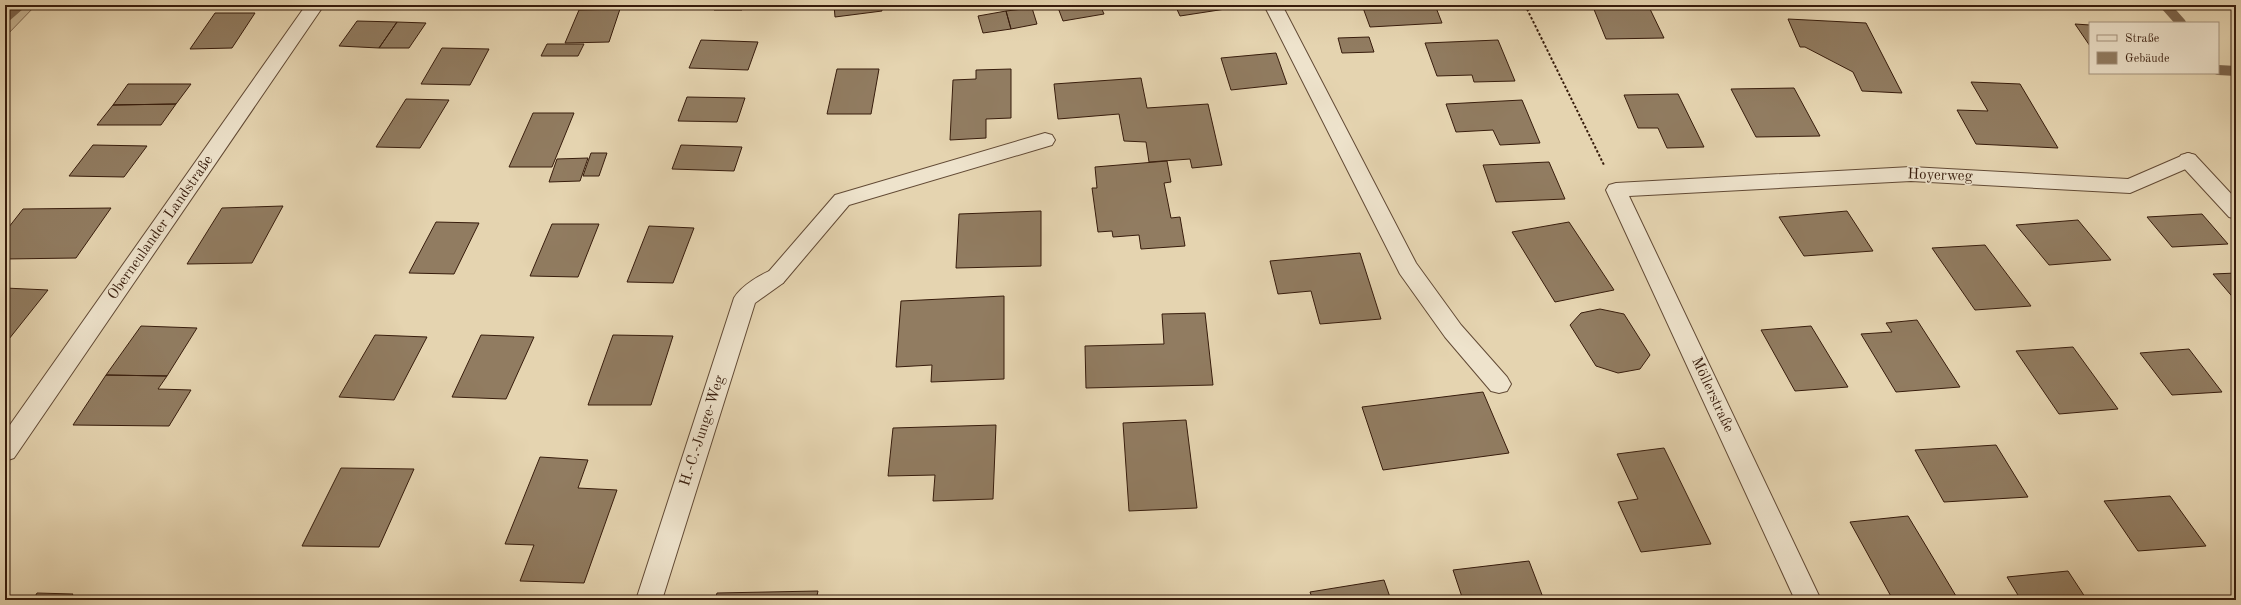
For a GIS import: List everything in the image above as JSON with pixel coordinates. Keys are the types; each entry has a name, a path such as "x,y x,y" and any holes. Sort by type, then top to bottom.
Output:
{"street":[{"name":"Oberneulander Landstraße","path":"5,451 315,5"},
{"path":"1273,5 1408,268 1453,331 1499,384"},
{"name":"H.-C.-Junge-Weg","path":"649,600 745,298 775,277 842,200 1045,140"},
{"name":"Hoyerweg","path":"1616,190 1910,174 2130,186 2188,160 2236,212"},
{"name":"Möllerstraße","path":"1616,190 1808,600"}],"path":[{"path":"1525,5 1616,190"}],"shaded area":[{"path":"5,5 36,5 5,37"}],"building":[{"path":"715,5 744,5 742,10 714,10"},
{"path":"834,5 881,5 882,11 835,17"},
{"path":"1057,5 1100,5 1104,14 1063,21"},
{"path":"1175,5 1230,5 1232,8 1180,16"},
{"path":"1362,5 1435,5 1442,23 1370,27"},
{"path":"1593,7 1649,7 1664,38 1606,39"},
{"path":"1032,8 1037,24 1011,29 1006,11"},
{"path":"620,9 609,42 565,43 579,10"},
{"path":"1006,11 1011,29 983,33 978,16"},
{"path":"215,13 255,13 232,48 190,49"},
{"path":"1788,19 1866,23 1902,93 1862,91 1853,72 1805,47 1800,47"},
{"path":"357,21 397,22 379,48 339,46"},
{"path":"397,22 426,23 409,48 379,48"},
{"path":"2075,24 2089,25 2089,45"},
{"path":"1369,37 1374,52 1342,53 1338,38"},
{"path":"701,40 758,42 748,70 689,68"},
{"path":"1498,40 1515,81 1474,82 1472,75 1437,76 1425,43"},
{"path":"547,44 584,44 578,56 541,56"},
{"path":"442,48 489,49 470,85 421,84"},
{"path":"1276,53 1287,84 1231,90 1221,58"},
{"path":"837,69 879,69 871,114 827,114"},
{"path":"1011,69 1011,118 986,119 986,138 950,140 953,80 976,79 976,70"},
{"path":"1141,78 1147,108 1208,104 1222,165 1192,168 1190,159 1149,162 1146,142 1124,141 1119,114 1058,119 1054,84"},
{"path":"1971,82 2020,84 2058,148 1976,144 1957,110 1988,111"},
{"path":"128,84 191,84 176,104 113,105"},
{"path":"1794,88 1820,136 1756,137 1731,89"},
{"path":"1678,94 1704,147 1667,148 1658,128 1638,128 1624,95"},
{"path":"687,97 745,98 737,122 678,121"},
{"path":"406,99 449,100 420,148 376,147"},
{"path":"1522,100 1540,143 1500,145 1493,130 1456,132 1446,104"},
{"path":"176,104 161,125 97,125 113,105"},
{"path":"533,113 574,113 552,167 509,167"},
{"path":"93,145 147,146 124,177 69,176"},
{"path":"681,145 742,147 734,171 672,169"},
{"path":"591,153 607,153 599,176 583,176"},
{"path":"588,158 580,181 549,182 557,159"},
{"path":"1167,161 1171,182 1164,183 1171,218 1180,217 1185,246 1141,249 1139,235 1113,237 1112,231 1098,232 1092,188 1097,188 1095,167"},
{"path":"1549,162 1565,199 1496,202 1483,165"},
{"path":"283,206 252,263 187,264 222,208"},
{"path":"111,208 76,258 5,259 5,232 23,209"},
{"path":"1041,211 1041,266 956,268 959,214"},
{"path":"1847,211 1873,251 1804,256 1779,217"},
{"path":"2202,214 2228,244 2172,247 2147,217"},
{"path":"2078,220 2111,260 2049,265 2016,225"},
{"path":"436,222 479,223 454,274 409,273"},
{"path":"1569,222 1614,290 1555,302 1512,232"},
{"path":"552,224 599,224 578,277 530,276"},
{"path":"649,226 694,228 673,283 627,282"},
{"path":"1985,245 2031,306 1975,310 1932,248"},
{"path":"1360,253 1381,319 1320,324 1311,291 1278,294 1270,261"},
{"path":"2236,273 2236,301 2213,274"},
{"path":"5,288 48,290 5,344"},
{"path":"1004,296 1004,379 931,382 932,365 896,367 901,301"},
{"path":"1600,309 1624,314 1650,355 1640,369 1618,373 1596,366 1570,325 1581,313"},
{"path":"1205,313 1213,385 1086,388 1085,346 1164,344 1162,314"},
{"path":"1917,320 1960,387 1896,392 1861,334 1892,332 1886,323"},
{"path":"141,326 197,328 167,376 106,375"},
{"path":"1811,326 1848,387 1795,391 1761,330"},
{"path":"375,335 427,337 394,400 339,397"},
{"path":"481,335 534,337 506,399 452,397"},
{"path":"613,335 673,336 651,405 588,405"},
{"path":"2073,347 2118,409 2059,414 2016,351"},
{"path":"2189,349 2222,392 2172,395 2140,353"},
{"path":"106,375 167,376 158,389 191,390 169,426 73,425"},
{"path":"1483,392 1509,453 1383,470 1362,407"},
{"path":"1186,420 1197,508 1129,511 1123,423"},
{"path":"996,425 993,499 933,501 935,475 888,476 893,428"},
{"path":"1996,445 2028,497 1944,502 1915,450"},
{"path":"1664,448 1711,544 1641,552 1618,502 1638,499 1617,454"},
{"path":"540,457 588,460 578,488 617,490 584,583 520,581 534,545 505,544"},
{"path":"341,468 414,469 379,547 302,546"},
{"path":"2170,496 2206,546 2138,551 2104,501"},
{"path":"1908,516 1956,596 1923,600 1893,600 1850,522"},
{"path":"1529,561 1544,600 1463,600 1453,570"},
{"path":"2068,571 2087,600 2021,600 2007,577"},
{"path":"1384,580 1391,600 1313,600 1310,592"},
{"path":"818,591 816,600 715,600 717,593"},
{"path":"37,593 73,594 69,600 33,600"}],"waterway":[{"path":"5,18 20,5"},
{"path":"2165,5 2180,22"},
{"path":"2219,70 2236,71"}]}
